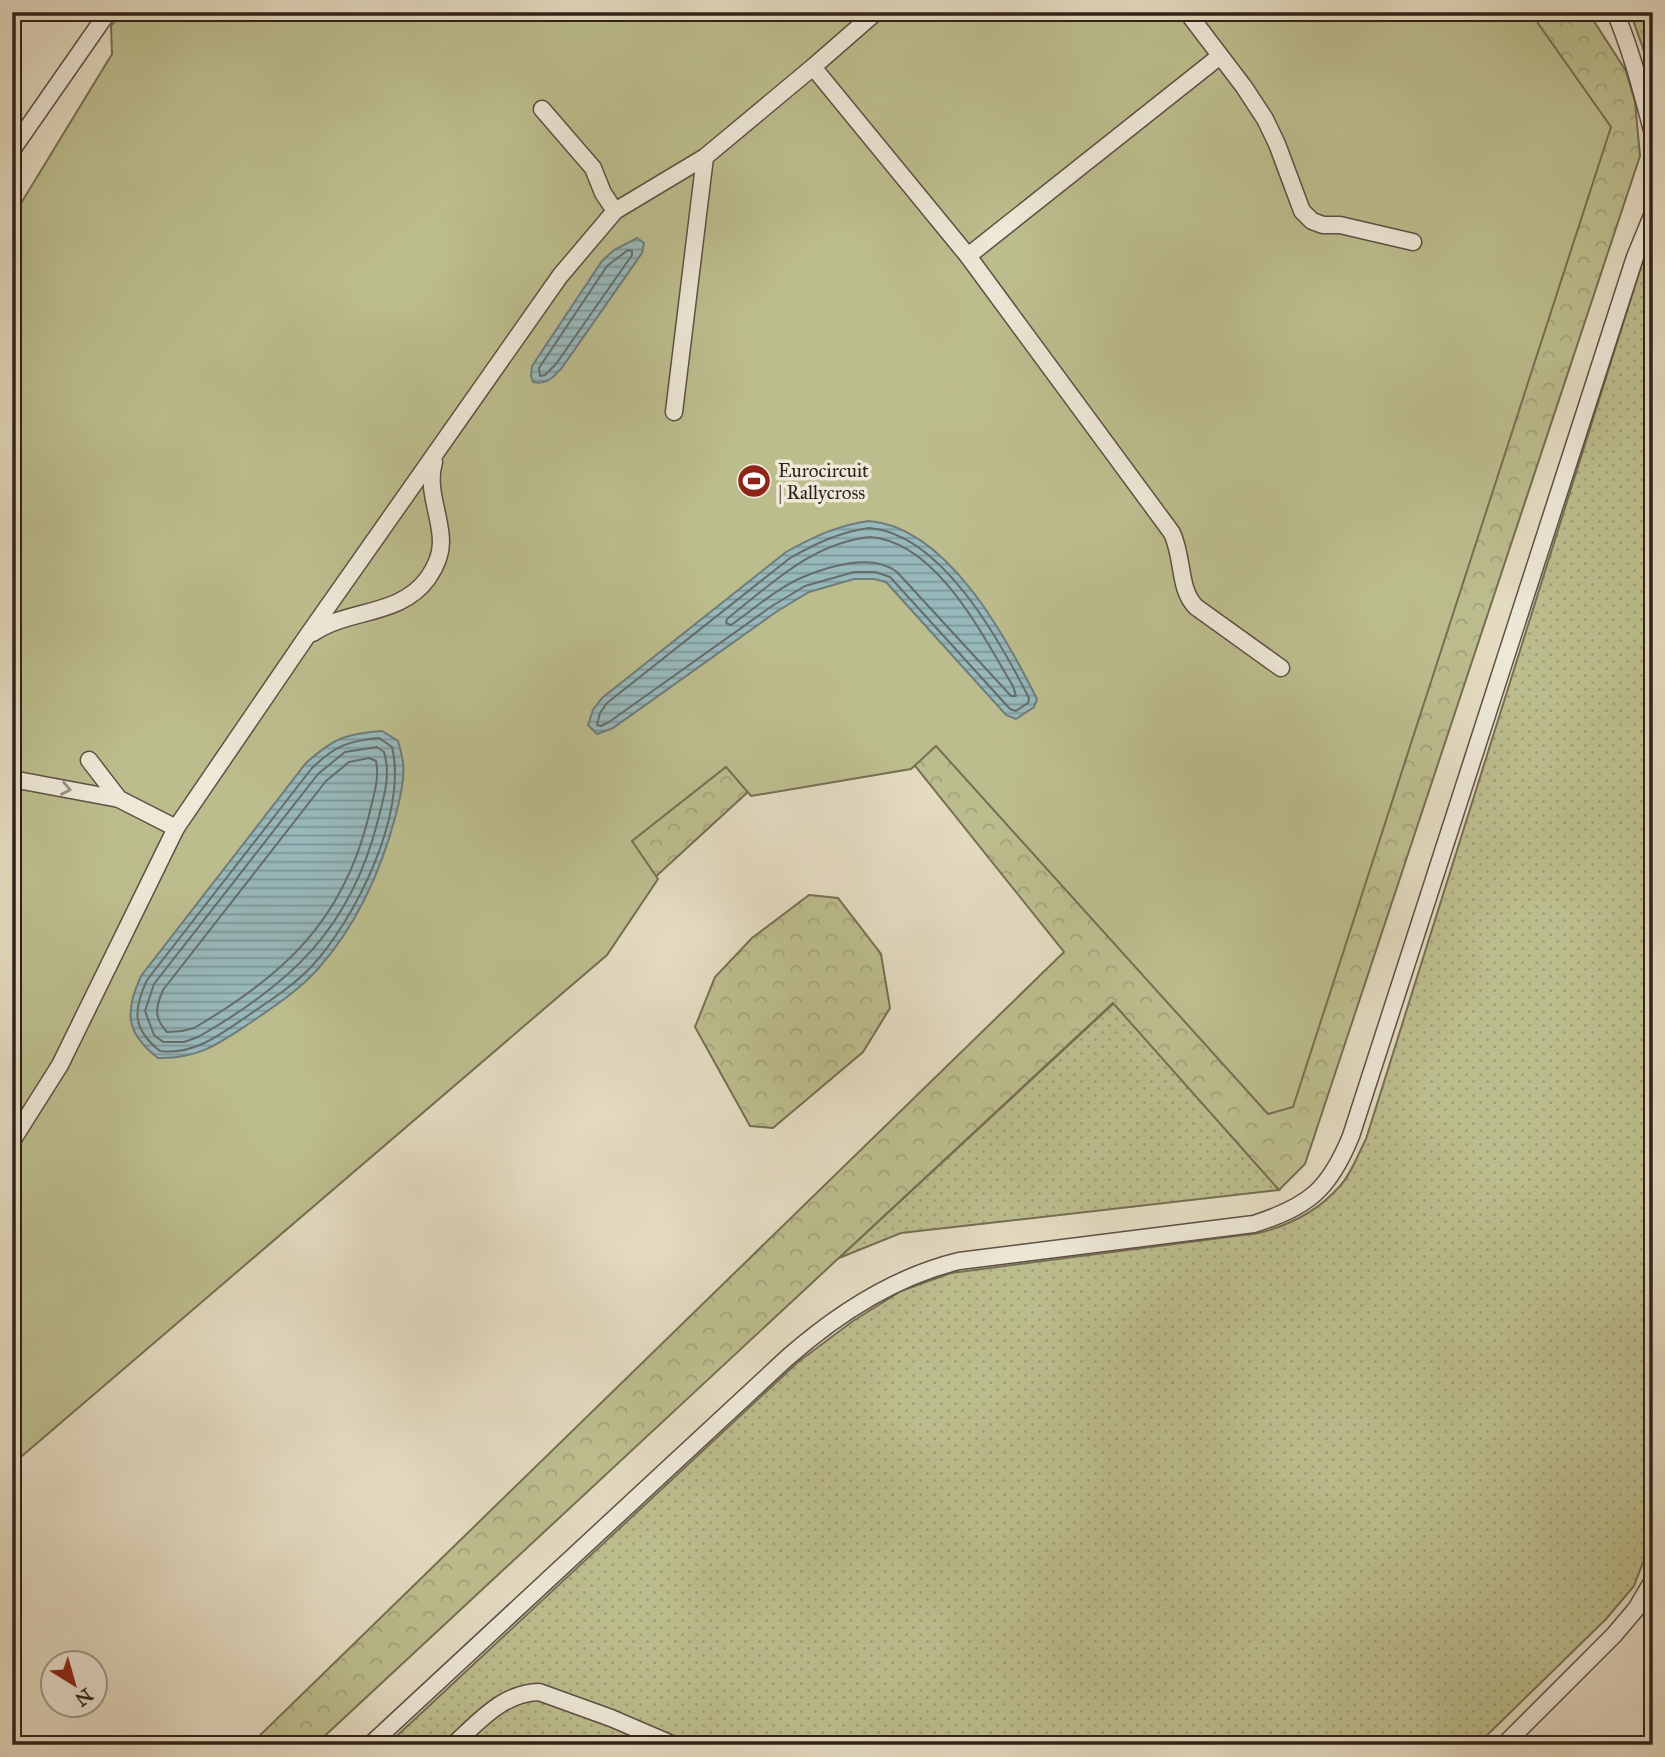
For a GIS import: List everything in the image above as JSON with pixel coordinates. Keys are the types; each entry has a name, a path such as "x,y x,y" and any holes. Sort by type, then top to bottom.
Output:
{"lane":[{"path":"12,150 108,12"},
{"path":"12,1141 60,1065 176,828 560,276 615,211 705,157 876,12"},
{"path":"1187,12 1265,119 1302,211 1312,221 1323,225 1340,225 1413,242"},
{"path":"1615,12 1642,88 1653,134"},
{"path":"968,256 1220,56"},
{"path":"813,67 968,256 1172,533 1179,548 1187,598 1281,668"},
{"path":"542,109 593,168 603,194 615,211"},
{"path":"674,412 705,157"},
{"path":"370,1745 787,1359 839,1316 875,1294 932,1268 959,1261 1254,1224 1284,1214 1306,1202 1326,1181 1343,1156 1350,1136 1635,257 1653,213"},
{"path":"305,639 333,622 399,603 428,579 441,544 431,487 437,453"},
{"path":"89,760 119,799"},
{"path":"12,779 119,799 176,828"},
{"path":"1504,1745 1614,1635 1636,1609 1653,1580"},
{"path":"453,1745 507,1699 528,1692 539,1692 674,1745"}],"green space":[{"name":"Eurocircuit | Rallycross","path":"122,12 1530,12 1611,127 1293,1107 1268,1114 936,746 911,769 751,796 726,767 632,841 658,879 607,955 15,1462 12,1460 12,218 112,54 111,26"},
{"path":"1526,12 1588,12 1626,71 1635,102 1640,156 1305,1164 1279,1190 1113,1003 315,1745 250,1745 1064,952 912,762"},
{"path":"1630,12 1653,12 1653,87 1643,48"},
{"path":"1653,251 1652,1518 1647,1552 1634,1586 1606,1619 1477,1745 387,1745 798,1362 853,1321 901,1291 951,1273 1259,1233 1303,1216 1331,1196 1343,1182 1366,1139 1645,254"},
{"path":"727,759 750,790 652,880 624,841"},
{"path":"809,895 838,898 881,954 890,1008 863,1052 773,1128 750,1126 695,1027 715,977 752,938"},
{"path":"1114,1003 1279,1190 901,1233 839,1258"}],"water":[{"path":"637,238 644,243 642,253 561,369 546,382 533,382 532,366 602,261 614,250"},
{"path":"869,521 897,528 924,543 971,589 1009,646 1037,699 1034,707 1016,719 1006,715 886,582 854,579 809,592 776,612 613,728 597,734 588,725 593,710 602,698 786,552 826,532"},
{"path":"382,731 398,741 403,762 402,788 383,857 366,897 344,935 310,978 250,1023 207,1049 185,1056 158,1058 139,1040 131,1021 132,1001 141,976 306,763 324,748 341,739"}],"place":[{"name":"Eurocircuit | Rallycross","path":"754,481"}]}
